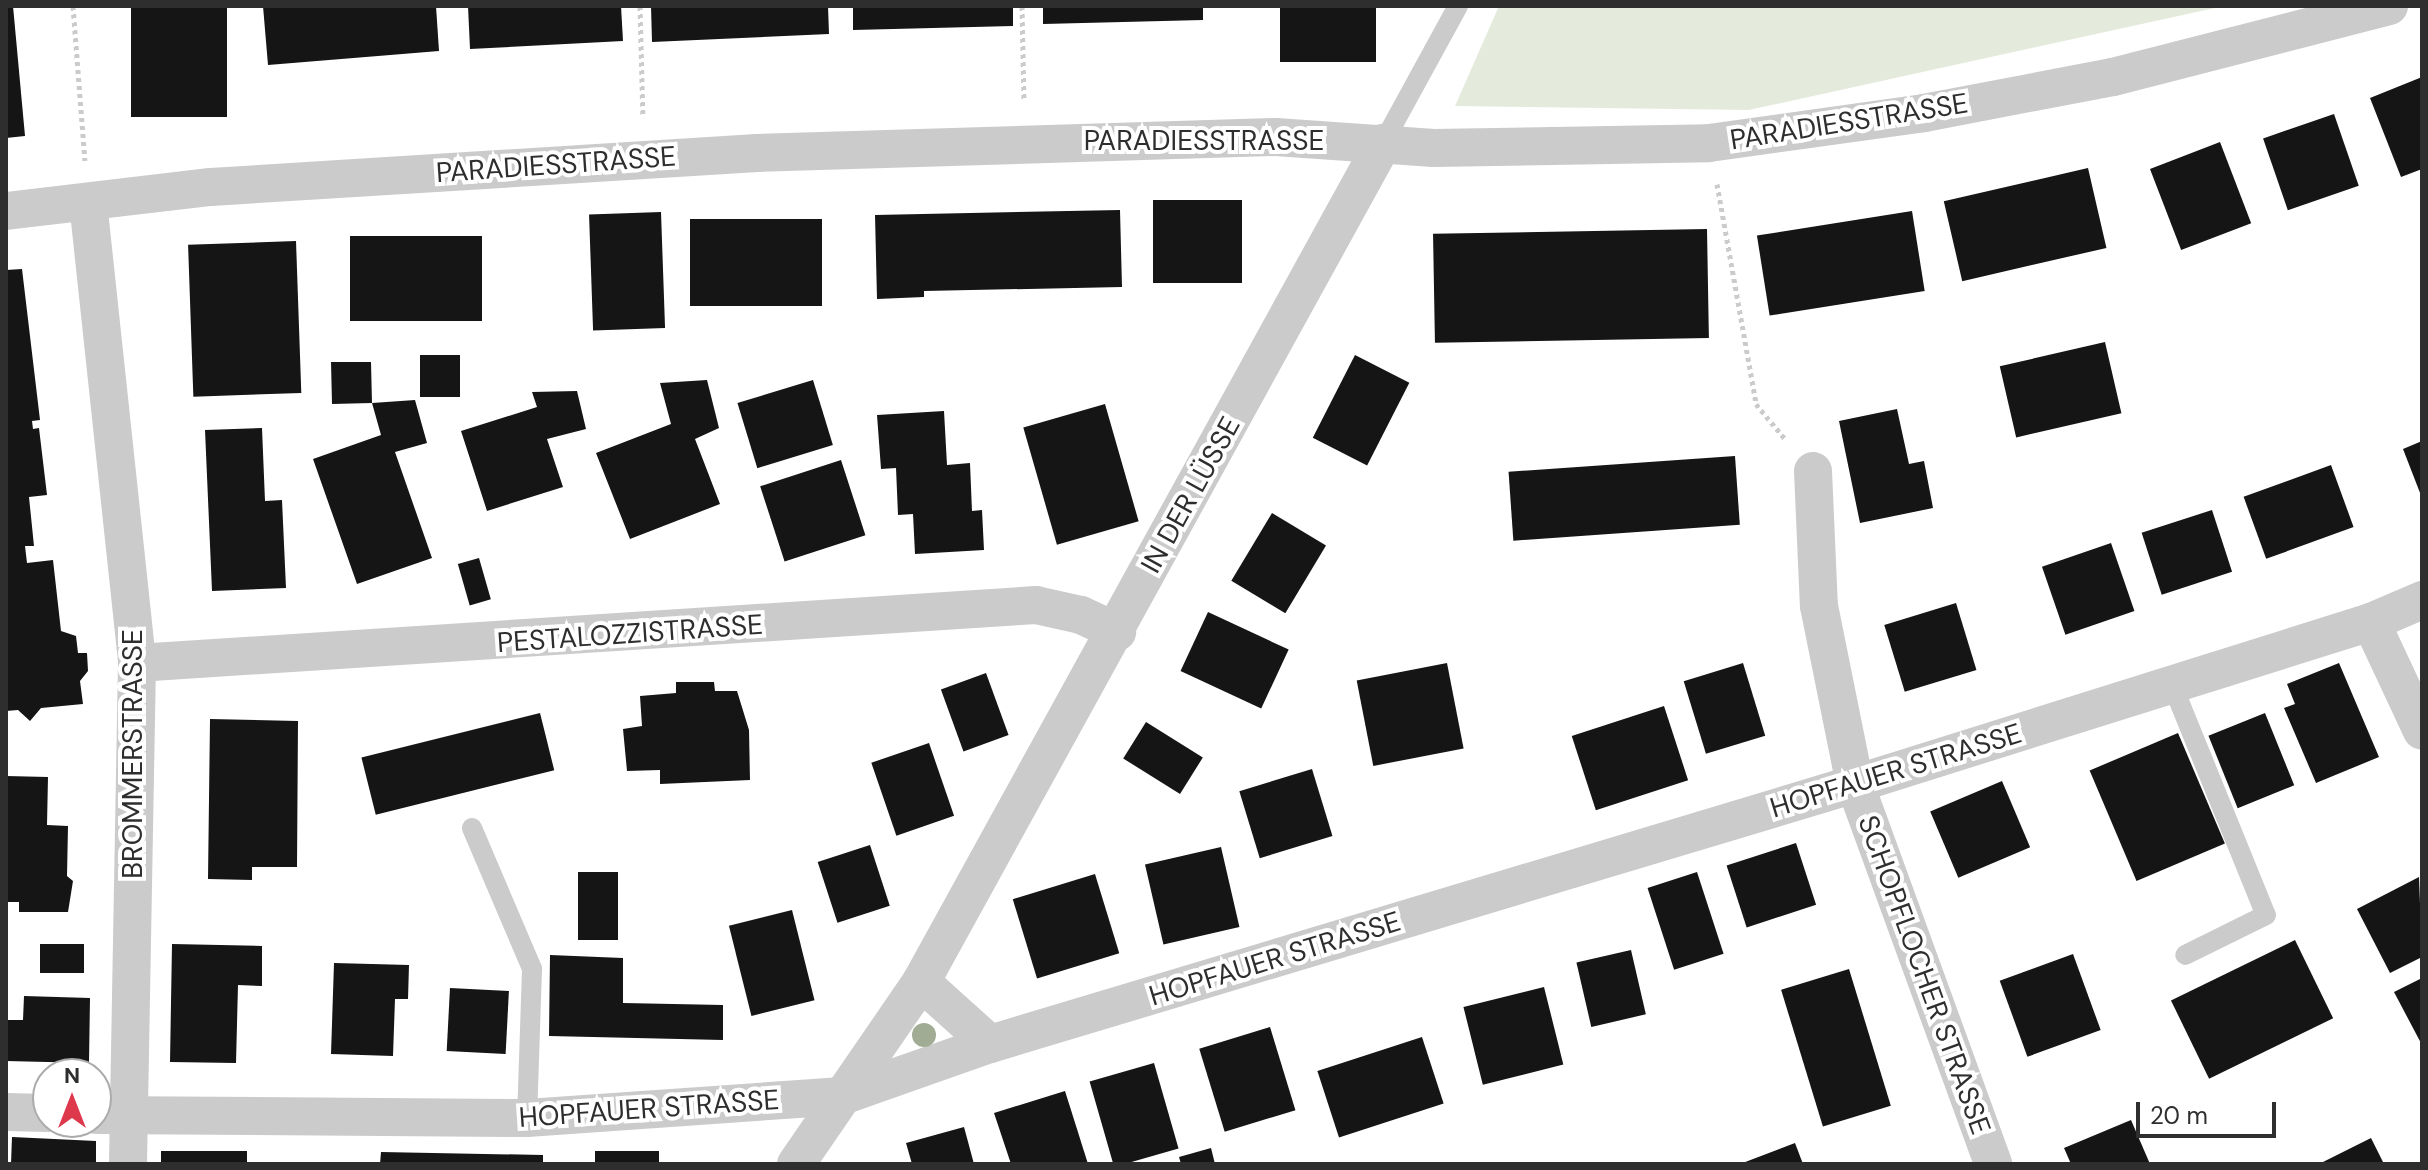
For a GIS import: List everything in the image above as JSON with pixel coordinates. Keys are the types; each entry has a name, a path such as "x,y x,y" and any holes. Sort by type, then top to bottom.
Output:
{"street":[{"name":"PARADIESSTRASSE","path":"6,211 211,187 645,159 1276,137 1434,148 1709,143 1924,113 2113,77 2389,6"},
{"name":"IN DER LÜSSE","path":"796,1164 921,982 1117,632 1383,143"},
{"name":"BROMMERSTRASSE","path":"88,202 137,663 113,1115 128,1164"},
{"name":"SCHOPFLOCHER STRASSE","path":"1813,471 1819,606 1855,784 1993,1164"},
{"name":"HOPFAUER STRASSE","path":"113,1115 527,1118 842,1096 990,1044 1855,784 2371,622 2422,600"},
{"name":"PESTALOZZISTRASSE","path":"137,663 558,640 1036,605 1081,615 1117,632"},
{"path":"2371,622 2422,731"},
{"path":"921,982 990,1044"},
{"path":"6,1112 32,1113"}],"lane":[{"name":"IN DER LÜSSE","path":"1383,143 1458,6"},
{"path":"2172,684 2266,915 2185,955"},
{"path":"472,828 532,969 527,1118"}],"path":[{"path":"73,6 88,202"},
{"path":"640,6 645,159"},
{"path":"1022,6 1024,144"},
{"path":"1709,143 1756,404 1813,471"}],"green space":[{"path":"1499,6 2224,6 1749,110 1455,106"}],"building":[{"path":"6,6 13,6 25,136 6,138"},
{"path":"131,6 227,6 227,117 131,117"},
{"path":"263,6 436,6 439,51 268,65"},
{"path":"468,6 621,6 623,41 470,49"},
{"path":"651,6 828,6 829,34 652,42"},
{"path":"853,6 1013,6 1013,26 853,30"},
{"path":"1043,6 1203,6 1203,20 1043,24"},
{"path":"1280,6 1376,6 1376,62 1280,62"},
{"path":"2422,77 2422,169 2401,177 2370,98"},
{"path":"2334,114 2359,186 2288,210 2263,138"},
{"path":"2220,142 2251,223 2181,250 2150,169"},
{"path":"2088,168 2106,248 1962,281 1944,201"},
{"path":"1153,200 1242,200 1242,283 1153,283"},
{"path":"1120,210 1122,287 924,291 924,297 877,299 875,215"},
{"path":"1912,211 1925,291 1770,316 1757,236"},
{"path":"661,212 665,328 593,330 589,215"},
{"path":"690,219 822,219 822,306 690,306"},
{"path":"1707,229 1709,338 1435,343 1433,234"},
{"path":"350,236 482,236 482,321 350,321"},
{"path":"296,241 301,393 193,397 188,245"},
{"path":"22,269 40,420 32,421 33,429 39,428 47,495 29,497 34,546 25,546 27,563 53,560 61,631 76,636 78,653 87,653 88,671 80,681 83,704 41,708 30,721 18,710 6,711 6,270"},
{"path":"2105,342 2121,413 2016,437 2000,366"},
{"path":"420,355 460,355 460,397 420,397"},
{"path":"1355,355 1409,383 1367,466 1313,438"},
{"path":"331,362 371,362 372,403 332,404"},
{"path":"707,380 719,428 695,439 720,504 630,539 596,453 671,424 660,383"},
{"path":"813,380 833,445 757,468 737,403"},
{"path":"577,391 586,429 547,439 563,487 487,511 461,431 537,407 532,392"},
{"path":"415,400 427,443 395,452 432,558 357,584 313,459 381,435 372,403"},
{"path":"1105,404 1139,521 1057,545 1023,427"},
{"path":"1897,409 1909,464 1924,461 1933,508 1860,523 1839,421"},
{"path":"944,411 947,465 970,463 972,511 982,510 984,550 915,554 913,514 898,515 896,468 881,469 877,415"},
{"path":"262,428 265,501 282,500 286,588 212,591 205,430"},
{"path":"2422,441 2422,498 2403,449"},
{"path":"1735,456 1740,525 1513,541 1509,472"},
{"path":"841,460 865,535 785,561 760,486"},
{"path":"2331,465 2354,527 2266,559 2244,497"},
{"path":"2212,510 2232,572 2162,595 2142,533"},
{"path":"1272,513 1326,545 1285,613 1231,581"},
{"path":"2111,543 2134,611 2065,635 2042,567"},
{"path":"479,558 491,599 470,605 458,564"},
{"path":"1956,603 1976,670 1905,692 1884,625"},
{"path":"1208,612 1289,650 1261,709 1181,671"},
{"path":"1447,663 1464,748 1373,766 1357,681"},
{"path":"1743,663 1765,736 1706,754 1684,681"},
{"path":"2339,663 2379,757 2316,783 2284,708 2295,704 2287,684"},
{"path":"986,673 1009,735 963,751 941,689"},
{"path":"676,682 714,682 715,691 737,691 749,730 750,780 660,784 660,770 627,771 623,729 642,726 640,696 676,693"},
{"path":"1664,706 1688,780 1596,810 1572,736"},
{"path":"540,713 554,770 376,815 361,758"},
{"path":"2265,713 2294,785 2238,808 2208,736"},
{"path":"210,719 298,721 297,867 252,867 252,880 208,879"},
{"path":"1146,722 1203,758 1180,794 1123,758"},
{"path":"2178,733 2225,843 2137,881 2090,771"},
{"path":"929,743 954,816 896,836 871,763"},
{"path":"1312,769 1332,836 1260,858 1239,791"},
{"path":"6,776 48,777 47,825 68,826 67,876 73,881 68,912 19,912 19,902 6,902"},
{"path":"2002,781 2030,847 1958,878 1930,811"},
{"path":"1796,843 1816,905 1747,927 1727,866"},
{"path":"870,845 890,906 837,923 818,862"},
{"path":"1221,847 1239,927 1163,944 1145,865"},
{"path":"578,872 618,872 618,940 578,940"},
{"path":"1697,872 1724,954 1674,970 1648,888"},
{"path":"1095,874 1119,953 1037,979 1013,899"},
{"path":"2419,877 2422,957 2390,973 2357,909"},
{"path":"792,910 814,1000 751,1016 729,926"},
{"path":"2295,940 2333,1018 2209,1079 2171,1000"},
{"path":"40,944 84,944 84,973 40,973"},
{"path":"172,944 262,946 262,986 238,985 236,1063 170,1062"},
{"path":"1631,950 1646,1014 1591,1027 1576,963"},
{"path":"2073,954 2101,1030 2027,1057 2000,981"},
{"path":"550,955 623,958 623,1003 723,1005 723,1040 549,1036"},
{"path":"334,963 409,965 408,999 395,999 393,1056 331,1054"},
{"path":"1849,969 1891,1106 1823,1127 1781,990"},
{"path":"2422,978 2422,1045 2394,992"},
{"path":"1544,987 1563,1065 1483,1085 1463,1007"},
{"path":"450,988 509,991 506,1054 447,1051"},
{"path":"24,996 90,998 89,1058 6,1061 6,1020 23,1020"},
{"path":"1270,1027 1295,1110 1225,1132 1199,1049"},
{"path":"1422,1037 1444,1104 1339,1138 1317,1071"},
{"path":"1154,1063 1179,1149 1125,1164 1113,1164 1090,1081"},
{"path":"1065,1091 1088,1164 1011,1164 994,1113"},
{"path":"2131,1120 2150,1164 2071,1164 2064,1148"},
{"path":"964,1127 974,1164 912,1164 906,1143"},
{"path":"12,1137 96,1141 96,1164 11,1164"},
{"path":"2371,1138 2384,1164 2319,1164"},
{"path":"1795,1143 1803,1164 1740,1164"},
{"path":"1211,1148 1215,1164 1181,1164 1179,1157"},
{"path":"161,1151 247,1151 247,1164 161,1164"},
{"path":"595,1151 659,1151 659,1164 595,1164"},
{"path":"381,1152 543,1155 543,1164 380,1164"}]}
